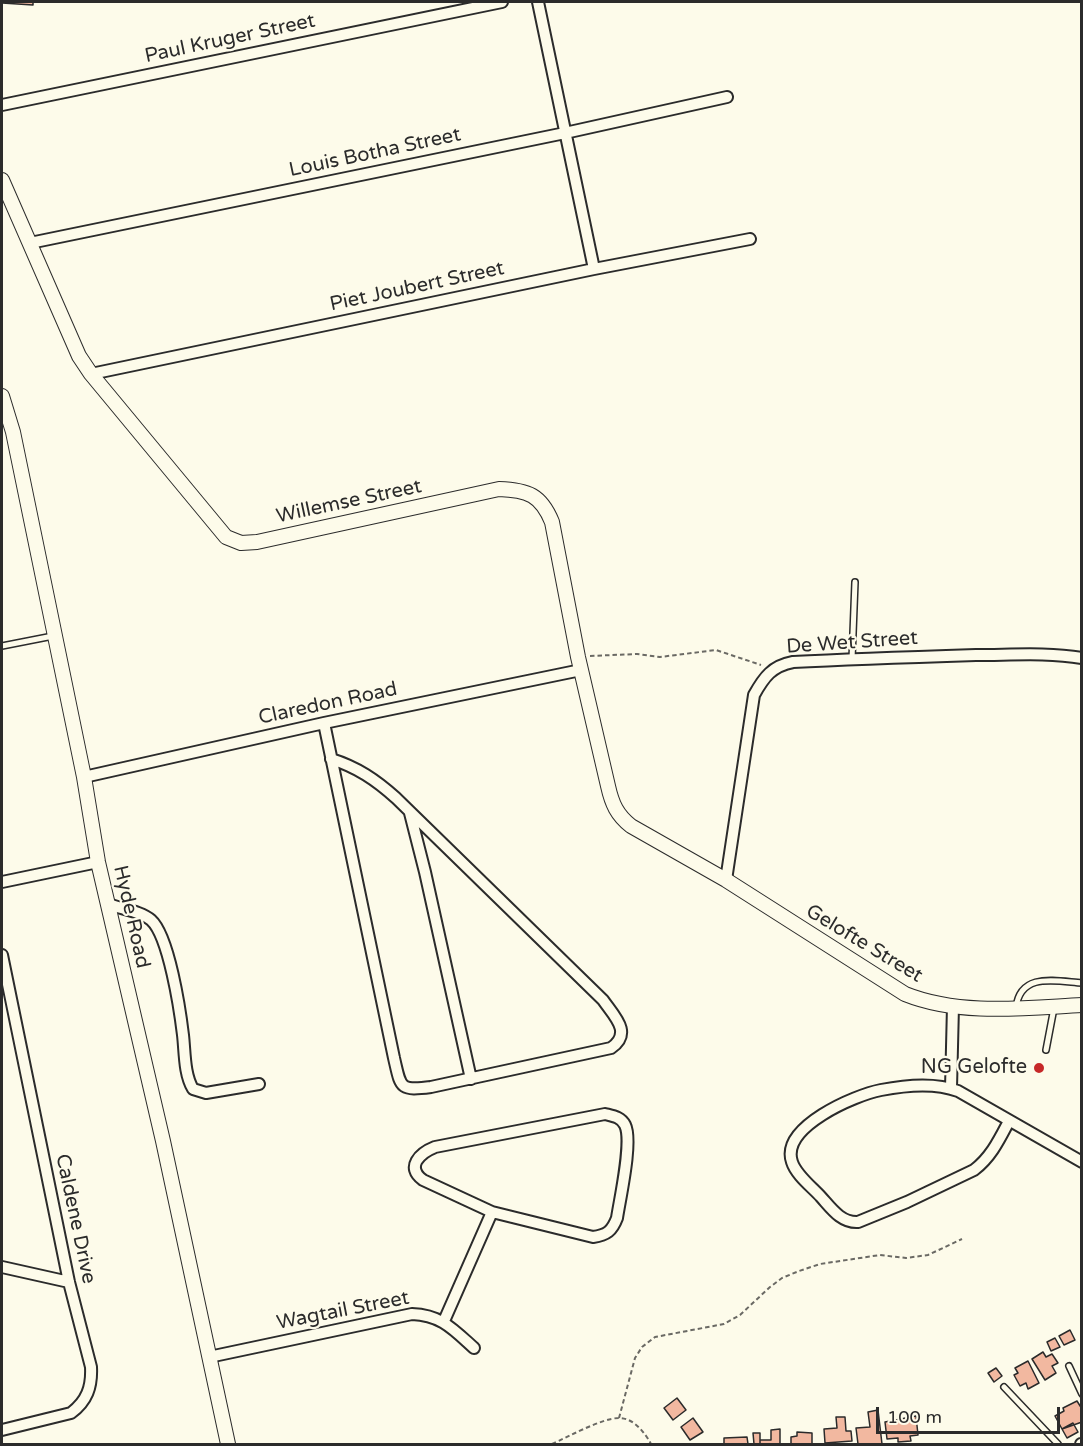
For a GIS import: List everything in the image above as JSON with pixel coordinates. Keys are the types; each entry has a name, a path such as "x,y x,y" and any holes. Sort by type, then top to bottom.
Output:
{"street":[{"name":"Paul Kruger Street","path":"2,105 502,2"},
{"path":"538,2 594,269"},
{"name":"Louis Botha Street","path":"30,243 565,133 727,97"},
{"name":"Willemse Street","path":"2,180 72,342 91,374 226,537 235,542 256,542 499,489 515,489 529,493 542,503 552,522 580,664 612,804 620,817 649,837"},
{"name":"Piet Joubert Street","path":"91,374 594,269 750,239"},
{"name":"Hyde Road","path":"2,396 13,432 84,777 98,862 163,1141 228,1444"},
{"name":"De Wet Street","path":"726,880 754,695 763,679 781,664 852,659 1026,654 1082,658"},
{"name":"Claredon Road","path":"84,777 580,664"},
{"path":"324,723 399,1080 404,1086 410,1089 471,1078 611,1048 618,1044 621,1030 619,1022 603,1000 382,785 351,765 332,759"},
{"path":"410,812 471,1078"},
{"name":"Gelofte Street","path":"649,837 726,880 905,994 921,1000 981,1008 1082,1005"},
{"path":"2,882 98,862"},
{"path":"108,904 146,917 161,933 182,1020 188,1076 193,1089 206,1093 259,1084"},
{"name":"Caldene Drive","path":"2,955 69,1282 91,1367 90,1389 80,1406 71,1413 55,1419 2,1430"},
{"path":"951,1088 954,1006"},
{"path":"1009,1121 994,1149 974,1170 858,1222 848,1221 839,1216 802,1177 792,1163 791,1146 797,1136 815,1120 856,1099 879,1091 915,1085 951,1088 965,1094 1082,1162"},
{"path":"605,1114 619,1118 623,1123 628,1140 617,1218 606,1235 593,1237 492,1212 419,1177 415,1165 419,1155 435,1147 605,1114"},
{"path":"444,1321 492,1212"},
{"path":"2,1267 69,1282"},
{"name":"Wagtail Street","path":"209,1357 412,1314 424,1314 444,1321 474,1347"}],"lane":[{"path":"852,659 855,582"},
{"path":"2,646 55,636"},
{"path":"1016,1008 1017,998 1028,984 1043,981 1082,982"},
{"path":"1046,1050 1054,1006"},
{"path":"1069,1366 1082,1394"},
{"path":"1004,1387 1058,1444"}],"path":[{"path":"580,664 637,654 660,657 716,650 773,669"},
{"path":"619,1418 635,1358 642,1347 655,1337 724,1324 740,1315 782,1278 820,1264 880,1255 906,1258 928,1255 962,1239"},
{"path":"552,1444 597,1424 619,1418 633,1422 651,1444"}],"building":[{"path":"33,2 33,5 2,3"},
{"path":"1070,1330 1075,1340 1064,1345 1059,1336"},
{"path":"1055,1338 1060,1347 1051,1351 1047,1342"},
{"path":"1043,1352 1046,1357 1052,1354 1058,1363 1052,1366 1056,1373 1045,1380 1032,1359"},
{"path":"1028,1361 1039,1383 1028,1389 1026,1383 1020,1386 1014,1375 1018,1373 1015,1368"},
{"path":"996,1368 1002,1376 994,1382 988,1373"},
{"path":"677,1398 686,1410 673,1420 664,1408"},
{"path":"1077,1401 1082,1409 1082,1422 1062,1429 1055,1416 1064,1411 1063,1408"},
{"path":"878,1410 882,1444 858,1444 856,1428 870,1427 868,1412"},
{"path":"916,1416 918,1435 910,1436 911,1441 898,1442 898,1438 887,1439 885,1422"},
{"path":"836,1417 845,1417 846,1431 851,1431 852,1441 825,1443 824,1429 837,1428"},
{"path":"693,1418 703,1432 690,1440 681,1427"},
{"path":"1073,1423 1078,1432 1067,1438 1062,1429"},
{"path":"780,1429 780,1444 760,1444 760,1440 771,1440 771,1430"},
{"path":"797,1432 812,1433 812,1444 791,1444 791,1437 797,1436"},
{"path":"753,1433 760,1433 760,1444 754,1444"},
{"path":"747,1437 748,1444 724,1444 724,1438"}],"place":[{"name":"NG Gelofte","path":"1039,1068"}]}
